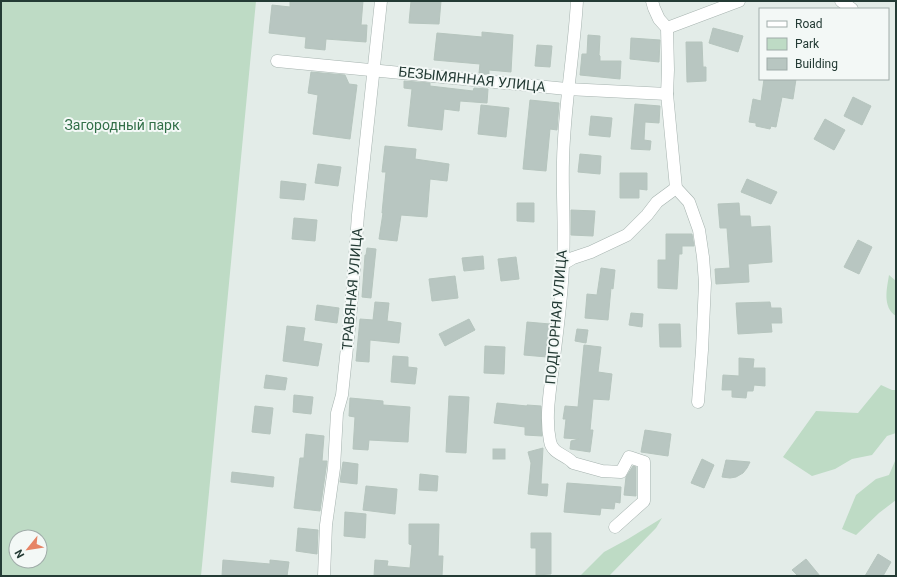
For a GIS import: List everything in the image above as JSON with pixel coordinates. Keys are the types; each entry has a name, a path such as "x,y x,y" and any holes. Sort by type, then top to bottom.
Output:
{"street":[{"name":"ТРАВЯНАЯ УЛИЦА","path":"324,576 326,525 334,468 337,413 342,395 358,215 373,69 382,1"},
{"name":"ПОДГОРНАЯ УЛИЦА","path":"577,1 575,30 567,89 562,160 563,264 553,367 549,392 550,443 560,454 574,463 602,471 621,472 630,457 644,462 644,501 615,527"},
{"path":"652,1 659,19 667,28 667,94 676,188 689,202 699,230 703,258 705,283 698,402"},
{"path":"667,28 739,1"},
{"path":"842,1 851,8"},
{"name":"БЕЗЫМЯННАЯ УЛИЦА","path":"277,61 373,69 567,89 667,94"},
{"path":"563,264 572,258 591,252 627,235 647,215 657,202 676,188"}],"green space":[{"name":"Загородный парк","path":"1,1 256,1 201,576 1,576"},
{"path":"889,275 896,281 896,316 889,308 886,297"},
{"path":"881,385 892,390 896,390 896,433 887,436 872,455 852,459 835,469 812,476 783,457 816,411 858,413"},
{"path":"896,454 896,500 879,513 856,535 842,529 856,495 876,479 889,475 895,461"},
{"path":"662,518 656,528 609,576 580,576 604,552"}],"building":[{"path":"290,1 363,1 361,25 367,25 366,42 326,39 325,50 305,48 306,37 269,33 272,5 290,7"},
{"path":"411,1 441,1 439,24 409,23"},
{"path":"713,28 743,36 738,52 709,43"},
{"path":"482,32 513,35 511,72 489,70 489,74 479,73 480,64 434,60 437,33 482,37"},
{"path":"588,35 600,36 600,61 621,61 620,79 580,75 582,54 587,54"},
{"path":"631,38 660,40 659,62 630,59"},
{"path":"686,42 702,42 703,67 706,67 706,81 687,82"},
{"path":"537,45 552,46 550,67 535,66"},
{"path":"311,72 345,75 349,84 357,85 350,139 313,134 318,95 308,93"},
{"path":"764,80 796,80 793,99 782,97 776,127 771,126 770,129 756,126 756,123 749,122 753,99 761,101"},
{"path":"404,81 430,83 430,86 473,91 474,88 488,89 487,103 460,101 459,111 444,109 442,130 408,126 412,89 404,88"},
{"path":"853,97 871,106 862,125 844,116"},
{"path":"530,100 559,103 557,130 550,129 546,171 523,169"},
{"path":"635,104 660,106 659,123 645,122 644,140 651,141 650,150 631,149"},
{"path":"481,105 509,108 506,137 478,134"},
{"path":"591,116 612,118 610,137 589,135"},
{"path":"825,119 845,130 834,150 814,139"},
{"path":"385,146 416,149 415,159 449,164 447,181 430,179 427,217 401,215 397,241 379,239 383,213 386,172 382,172"},
{"path":"580,154 601,156 600,174 578,172"},
{"path":"318,164 341,167 338,186 315,183"},
{"path":"620,173 647,173 647,190 639,189 639,198 620,198"},
{"path":"747,179 777,192 771,204 741,192"},
{"path":"281,181 306,184 304,200 280,198"},
{"path":"517,203 534,203 534,222 517,221"},
{"path":"739,203 740,216 750,216 751,227 770,226 772,262 748,264 749,282 716,284 715,269 730,268 727,228 720,228 718,204"},
{"path":"571,210 595,211 593,236 571,235"},
{"path":"294,218 317,220 315,241 292,239"},
{"path":"666,234 692,234 694,246 682,246 682,254 679,254 677,289 658,288 658,260 666,260"},
{"path":"858,240 872,247 859,274 844,267"},
{"path":"367,248 376,249 371,298 362,297 365,255"},
{"path":"483,256 484,269 464,271 462,258"},
{"path":"516,257 519,279 501,281 498,259"},
{"path":"601,268 615,270 613,289 611,288 608,320 585,318 587,294 597,295"},
{"path":"455,276 458,298 432,301 429,279"},
{"path":"375,302 389,303 387,321 401,323 399,343 370,340 369,362 356,361 360,319 373,320"},
{"path":"770,302 771,308 781,308 782,323 771,323 772,332 738,334 736,303"},
{"path":"317,305 339,308 337,323 315,320"},
{"path":"631,313 643,314 642,327 629,325"},
{"path":"469,319 475,330 445,346 439,334"},
{"path":"527,322 550,324 547,357 524,355"},
{"path":"659,324 680,324 681,347 660,347"},
{"path":"287,326 305,328 303,341 322,344 318,366 283,361"},
{"path":"577,329 588,330 586,343 575,341"},
{"path":"584,345 601,347 598,372 612,374 609,400 593,399 590,430 593,430 590,452 570,449 571,441 579,439 564,438 566,419 563,419 565,406 578,407"},
{"path":"485,346 505,347 504,374 484,373"},
{"path":"393,356 408,357 408,367 417,368 415,384 391,382"},
{"path":"739,358 754,359 753,368 765,368 765,386 754,385 753,391 747,391 746,398 732,397 732,390 722,390 723,375 739,376"},
{"path":"266,375 287,378 285,390 264,388"},
{"path":"294,395 313,397 311,414 293,412"},
{"path":"449,396 469,397 466,453 446,452"},
{"path":"350,398 383,401 383,405 410,407 408,442 369,440 368,450 353,449 355,417 349,416"},
{"path":"497,403 541,406 542,436 525,435 525,427 494,423"},
{"path":"255,406 273,408 270,434 252,432"},
{"path":"645,430 671,434 668,456 641,452"},
{"path":"306,434 324,436 322,461 327,461 320,511 294,508 300,458 304,458"},
{"path":"543,448 541,484 548,484 547,496 528,494 531,463 528,452"},
{"path":"493,449 505,449 505,459 493,459"},
{"path":"702,459 714,465 704,488 691,483"},
{"path":"726,460 750,462 743,473 736,477 730,478 722,477"},
{"path":"343,462 358,464 357,484 340,482"},
{"path":"633,466 636,467 636,496 624,495 626,477"},
{"path":"232,472 274,477 273,487 231,482"},
{"path":"420,474 438,476 437,491 419,490"},
{"path":"567,483 621,487 620,503 615,502 614,509 601,508 600,515 564,512"},
{"path":"366,486 397,489 395,514 363,510"},
{"path":"345,512 366,514 365,538 344,536"},
{"path":"409,524 439,524 438,556 443,556 442,576 374,576 375,560 388,561 387,566 410,568 412,545 409,544"},
{"path":"298,528 318,530 317,554 296,551"},
{"path":"531,533 551,533 551,574 536,575 536,548 531,548"},
{"path":"878,554 891,562 883,576 865,576"},
{"path":"806,559 820,576 798,576 792,570"},
{"path":"223,560 270,564 270,560 289,562 287,576 222,576"}]}
